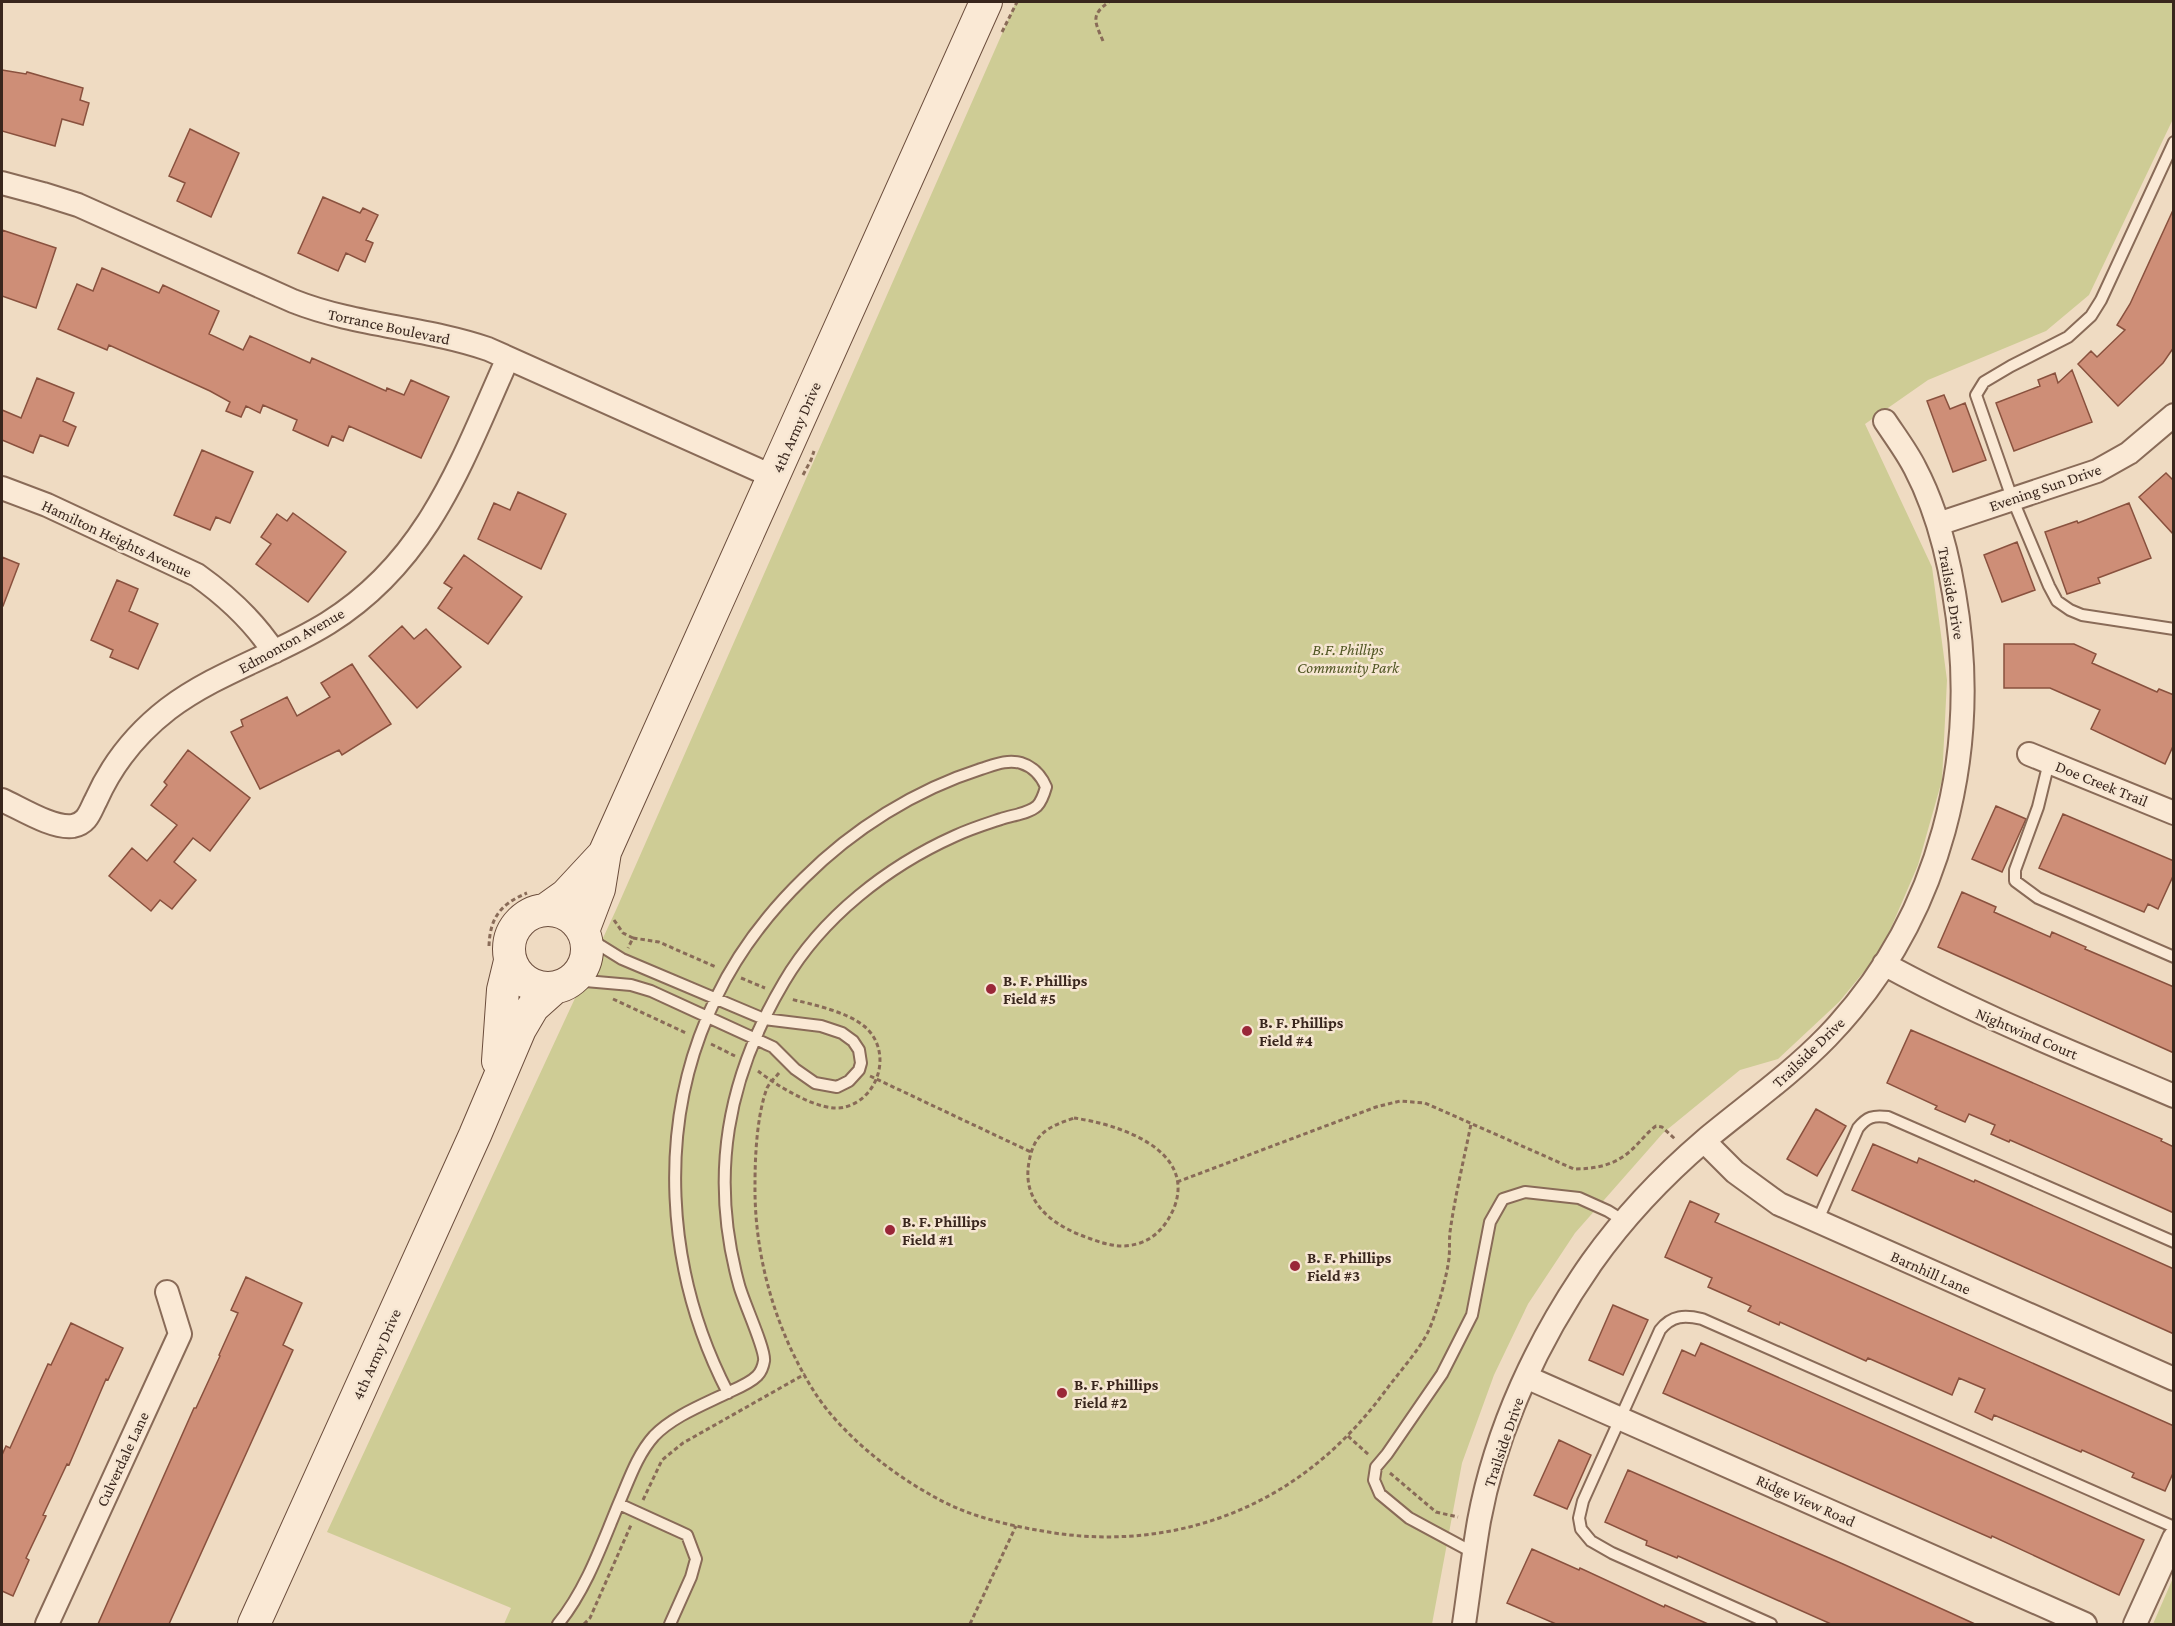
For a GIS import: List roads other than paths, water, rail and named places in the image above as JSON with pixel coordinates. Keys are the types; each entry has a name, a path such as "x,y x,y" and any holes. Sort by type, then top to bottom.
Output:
{"street":[{"name":"4th Army Drive","path":"254,1624 525,1021 533,1007 581,971 588,947 584,933 598,889 605,852 986,2"},
{"name":"Torrance Boulevard","path":"2,183 43,194 94,212 293,302 321,312 364,323 446,337 508,358 774,477"},
{"name":"Edmonton Avenue","path":"2,800 53,823 73,826 87,820 114,767 132,742 159,717 194,692 328,623 381,581 412,548 433,517 451,484 508,358"},
{"name":"Evening Sun Drive","path":"1938,524 2097,471 2129,453 2174,415"},
{"name":"Trailside Drive","path":"1464,1624 1479,1520 1502,1438 1544,1338 1568,1299 1593,1260 1663,1178 1704,1141 1779,1081 1828,1036 1847,1014 1897,945 1934,863 1956,780 1961,744 1963,706 1959,617 1938,524 1915,467 1885,421"},
{"name":"Hamilton Heights Avenue","path":"2,488 57,510 197,575 224,595 244,614 274,652"},
{"name":"Doe Creek Trail","path":"2039,758 2174,813"},
{"name":"4th Army Drive","path":"496,1083 503,990 510,961 508,949 510,938 515,927 523,918 533,912 545,910 566,896 605,852"},
{"path":"545,910 560,912 573,919 584,933"},
{"path":"510,961 514,971 531,986 542,989 563,984"},
{"name":"Nightwind Court","path":"1884,964 1975,1011 2174,1096"},
{"name":"Barnhill Lane","path":"1704,1141 1735,1172 1779,1204 2174,1379"},
{"name":"Culverdale Lane","path":"47,1624 180,1334 167,1292"},
{"name":"Ridge View Road","path":"1526,1377 2085,1624"},
{"path":"2135,1624 2174,1538"}],"lane":[{"path":"2174,142 2101,300 2091,316 2068,337 1984,382 1976,395 2012,498 2057,601 2082,615 2174,629"},
{"path":"2039,758 2038,807 2015,870 2015,881 2038,898 2174,957"},
{"path":"558,1624 583,1583 641,1454 658,1432 674,1421 728,1393 758,1375 765,1356 738,1283 729,1241 725,1196 726,1156 732,1105 740,1075 764,1019 785,980 805,953 851,904 895,869 934,846 981,825 1030,811 1037,806 1046,787 1042,777 1023,763 1003,762 972,772 912,798 857,833 804,878 780,903 746,950 716,999 697,1045 681,1112 676,1146 676,1214 680,1247 694,1312 705,1344 728,1393"},
{"path":"563,984 631,985 651,991 776,1050 815,1083 837,1087 849,1081 859,1071 861,1064 859,1050 848,1036 820,1026 764,1019 622,958 584,933"},
{"path":"1817,1222 1858,1128 1874,1115 1888,1117 2174,1242"},
{"path":"1474,1554 1409,1518 1380,1494 1374,1479 1376,1467 1443,1374 1472,1315 1490,1222 1503,1199 1525,1192 1579,1198 1624,1221"},
{"path":"1771,1624 1612,1552 1591,1541 1581,1529 1579,1518 1583,1501 1620,1417 1660,1330 1667,1321 1677,1317 1690,1316 1713,1324 2174,1527"},
{"path":"619,1504 687,1535 696,1559 691,1577 670,1624"}],"place":[{"name":"B. F. Phillips Field #5","path":"991,989"},
{"name":"B. F. Phillips Field #4","path":"1247,1031"},
{"name":"B. F. Phillips Field #1","path":"890,1230"},
{"name":"B. F. Phillips Field #3","path":"1295,1266"},
{"name":"B. F. Phillips Field #2","path":"1062,1393"}],"park label":[{"name":"B.F. Phillips Community Park","path":"1348,658"}]}
